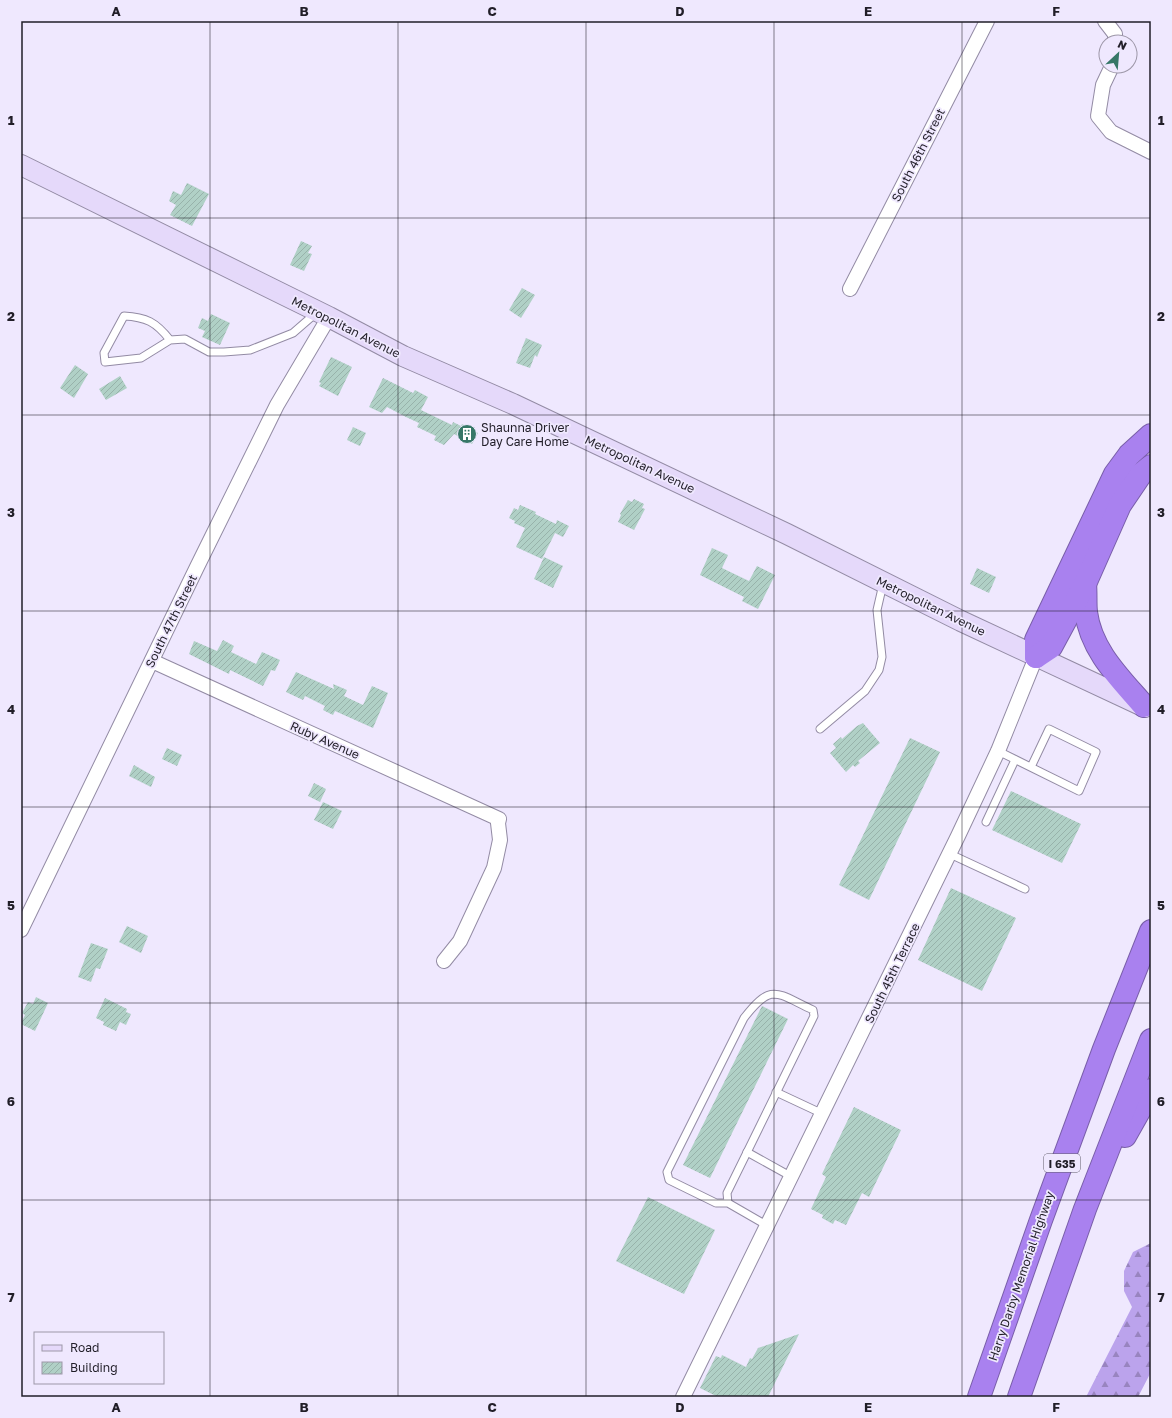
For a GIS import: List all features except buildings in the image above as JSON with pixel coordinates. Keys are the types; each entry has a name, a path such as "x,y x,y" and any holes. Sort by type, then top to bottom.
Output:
{"highway":[{"path":"1036,657 1036,640 1115,474 1129,455 1151,435"},
{"path":"1036,657 1052,647 1085,584 1120,505 1141,474 1151,466"},
{"path":"1085,584 1086,612 1093,638 1107,662 1148,708"},
{"name":"Harry Darby Memorial Highway","path":"978,1397 1101,1056 1151,931"},
{"name":"I 635","path":"1019,1397 1085,1209 1151,1040"},
{"path":"1085,1209 1151,1090"}],"main road":[{"name":"Metropolitan Avenue","path":"21,165 323,314 403,356 520,407 780,531 1036,657 1148,708"}],"street":[{"name":"South 46th Street","path":"850,289 987,21"},
{"path":"1105,21 1114,34"},
{"path":"1108,74 1103,85 1098,116 1111,132 1151,152"},
{"name":"South 47th Street","path":"21,930 194,574 323,314"},
{"name":"South 45th Terrace","path":"683,1397 950,854 998,751 1036,657"},
{"name":"Ruby Avenue","path":"152,661 499,819 500,840 494,868 460,941 444,961"}],"lane":[{"path":"170,340 161,328 147,319 124,316 104,353 105,362 141,358 170,340 185,339 209,352 250,350 293,333 323,314"},
{"path":"820,729 865,691 879,670 882,657 877,610 883,582"},
{"path":"998,751 1079,791 1096,752 1049,729 1031,767"},
{"path":"986,822 1015,760"},
{"path":"950,854 1025,889"},
{"path":"728,1203 727,1193 814,1016 813,1010 778,994 768,994 757,1002 744,1018 667,1172 669,1180 716,1203 728,1203 768,1226"},
{"path":"776,1092 823,1114"},
{"path":"748,1152 792,1177"}],"green space":[{"path":"1151,1243 1151,1372 1138,1397 1086,1397 1132,1307 1124,1291 1124,1271 1133,1252"}],"place":[{"name":"Shaunna Driver Day Care Home","path":"467,434"}]}
